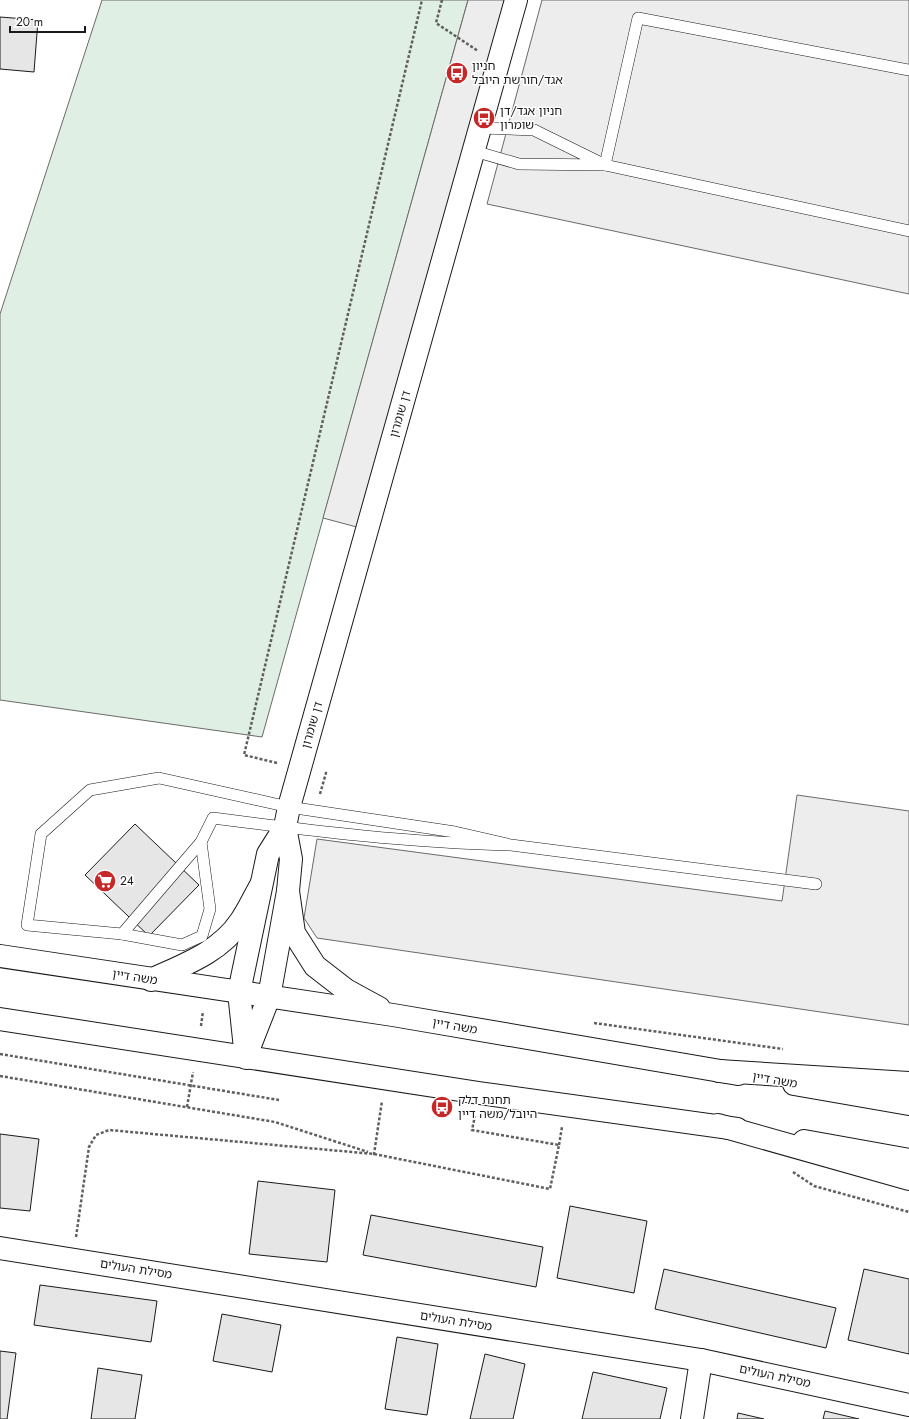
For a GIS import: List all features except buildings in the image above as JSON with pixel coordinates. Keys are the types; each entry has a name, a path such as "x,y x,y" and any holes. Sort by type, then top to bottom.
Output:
{"main road":[{"name":"דן שומרון","path":"246,1058 239,992 268,854 287,817 516,0"},
{"name":"דן שומרון","path":"246,1058 269,997 288,891 291,859 287,817"},
{"path":"151,980 197,960 216,947 240,923 261,885"},
{"path":"288,891 294,933 315,966 346,990 393,1015"},
{"name":"משה דיין","path":"0,956 151,980 393,1015 719,1070 909,1104"},
{"path":"0,1020 479,1093 718,1125 909,1160"},
{"path":"719,1070 909,1083"},
{"path":"718,1125 909,1180"},
{"name":"מסילת העולים","path":"0,1248 701,1360 909,1405"},
{"path":"692,1419 701,1360"}],"lane":[{"path":"606,165 638,18 909,70"},
{"path":"481,128 534,130 606,165"},
{"path":"474,152 519,164 606,165 909,231"},
{"path":"202,842 210,909 202,936 182,945 122,934 27,925 41,834 90,790 159,778 287,817 454,844 511,845"},
{"path":"122,934 202,842 213,818 287,817 316,811 455,832 511,845 816,884"}],"path":[{"path":"316,811 326,774 244,755 422,0"},
{"path":"442,0 436,23 498,65"},
{"path":"586,1022 784,1049"},
{"path":"0,1054 278,1100"},
{"path":"0,1076 275,1122 374,1154"},
{"path":"374,1154 385,1079"},
{"path":"73,1259 89,1147 96,1135 109,1130 374,1154 550,1189 559,1145 472,1130 479,1093"}],"green space":[{"path":"102,0 468,0 262,737 0,700 0,314"}],"shaded area":[{"path":"468,0 516,0 368,530 323,518"},
{"path":"542,0 909,0 909,294 487,204"},
{"path":"797,795 909,811 909,1025 317,938 304,918 317,839 782,901"}],"place":[{"name":"חניון אגד/חורשת היובל","path":"457,73"},
{"name":"חניון אגד/דן שומרון","path":"484,118"},
{"name":"24","path":"105,881"},
{"name":"תחנת דלק היובל/משה דיין","path":"442,1107"}]}
